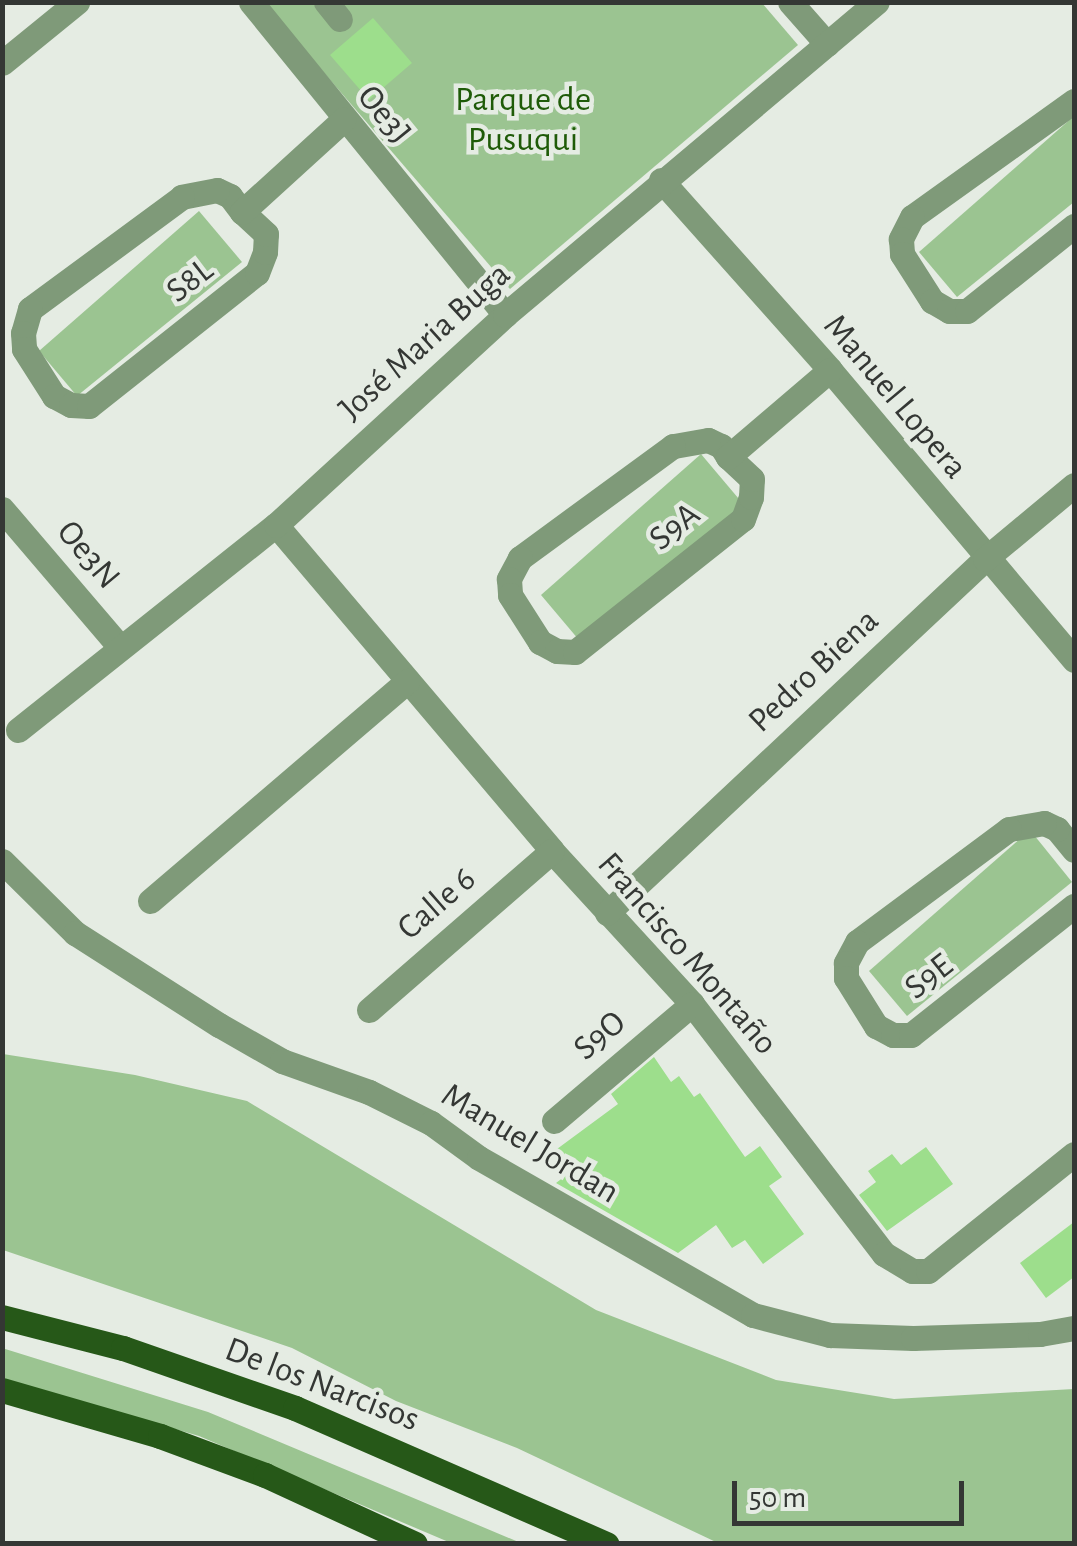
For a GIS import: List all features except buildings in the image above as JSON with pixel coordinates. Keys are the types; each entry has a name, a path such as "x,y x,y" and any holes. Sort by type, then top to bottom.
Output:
{"main road":[{"name":"De los Narcisos","path":"2,1317 123,1348 295,1408 607,1544"},
{"path":"2,1390 160,1436 265,1475 415,1544"}],"street":[{"path":"2,62 77,2"},
{"name":"Oe3J","path":"251,2 505,315"},
{"path":"790,2 827,44"},
{"name":"José Maria Buga","path":"18,730 276,525 505,315 660,180 877,2"},
{"path":"1074,101 912,217 901,239 902,254 932,301 949,311 967,311 1074,226"},
{"path":"242,212 343,120"},
{"name":"Manuel Lopera","path":"660,180 830,370 985,559 1074,660"},
{"name":"S8L","path":"217,190 230,196 242,212 266,234 265,252 256,272 89,406 71,406 54,396 24,349 23,334 30,308 182,197 217,190"},
{"path":"728,458 830,370"},
{"name":"S9A","path":"708,440 721,446 728,458 752,480 752,498 743,518 576,652 557,652 540,642 510,595 509,580 520,558 673,446 708,440"},
{"name":"Pedro Biena","path":"606,913 985,559 1074,485"},
{"name":"Oe3N","path":"2,510 120,647"},
{"name":"Francisco Montaño","path":"276,525 552,852 692,1004 884,1254 912,1271 928,1271 1074,1154"},
{"path":"150,901 408,680"},
{"name":"S9E","path":"1071,841 1044,823 1009,829 857,942 846,963 846,978 876,1026 893,1035 912,1035 1074,906"},
{"name":"Calle 6","path":"369,1010 552,852"},
{"name":"Manuel Jordan","path":"2,861 75,933 219,1025 282,1060 369,1092 430,1123 479,1158 753,1315 830,1335 1040,1334 1074,1328"},
{"name":"S9O","path":"554,1121 692,1004"}],"green space":[{"name":"Parque de Pusuqui","path":"264,3 762,3 798,45 510,289"},
{"path":"1074,116 1074,202 957,297 919,252"},
{"path":"199,211 242,262 77,396 39,351"},
{"path":"701,454 744,505 579,640 541,595"},
{"path":"1030,830 1072,882 907,1016 869,971"},
{"path":"3,1054 135,1075 247,1101 596,1310 776,1380 894,1399 1074,1389 1074,1543 718,1543 517,1448 396,1401 292,1348 3,1250"},
{"path":"2,1348 208,1412 521,1543 451,1543 199,1436 3,1379"}]}
